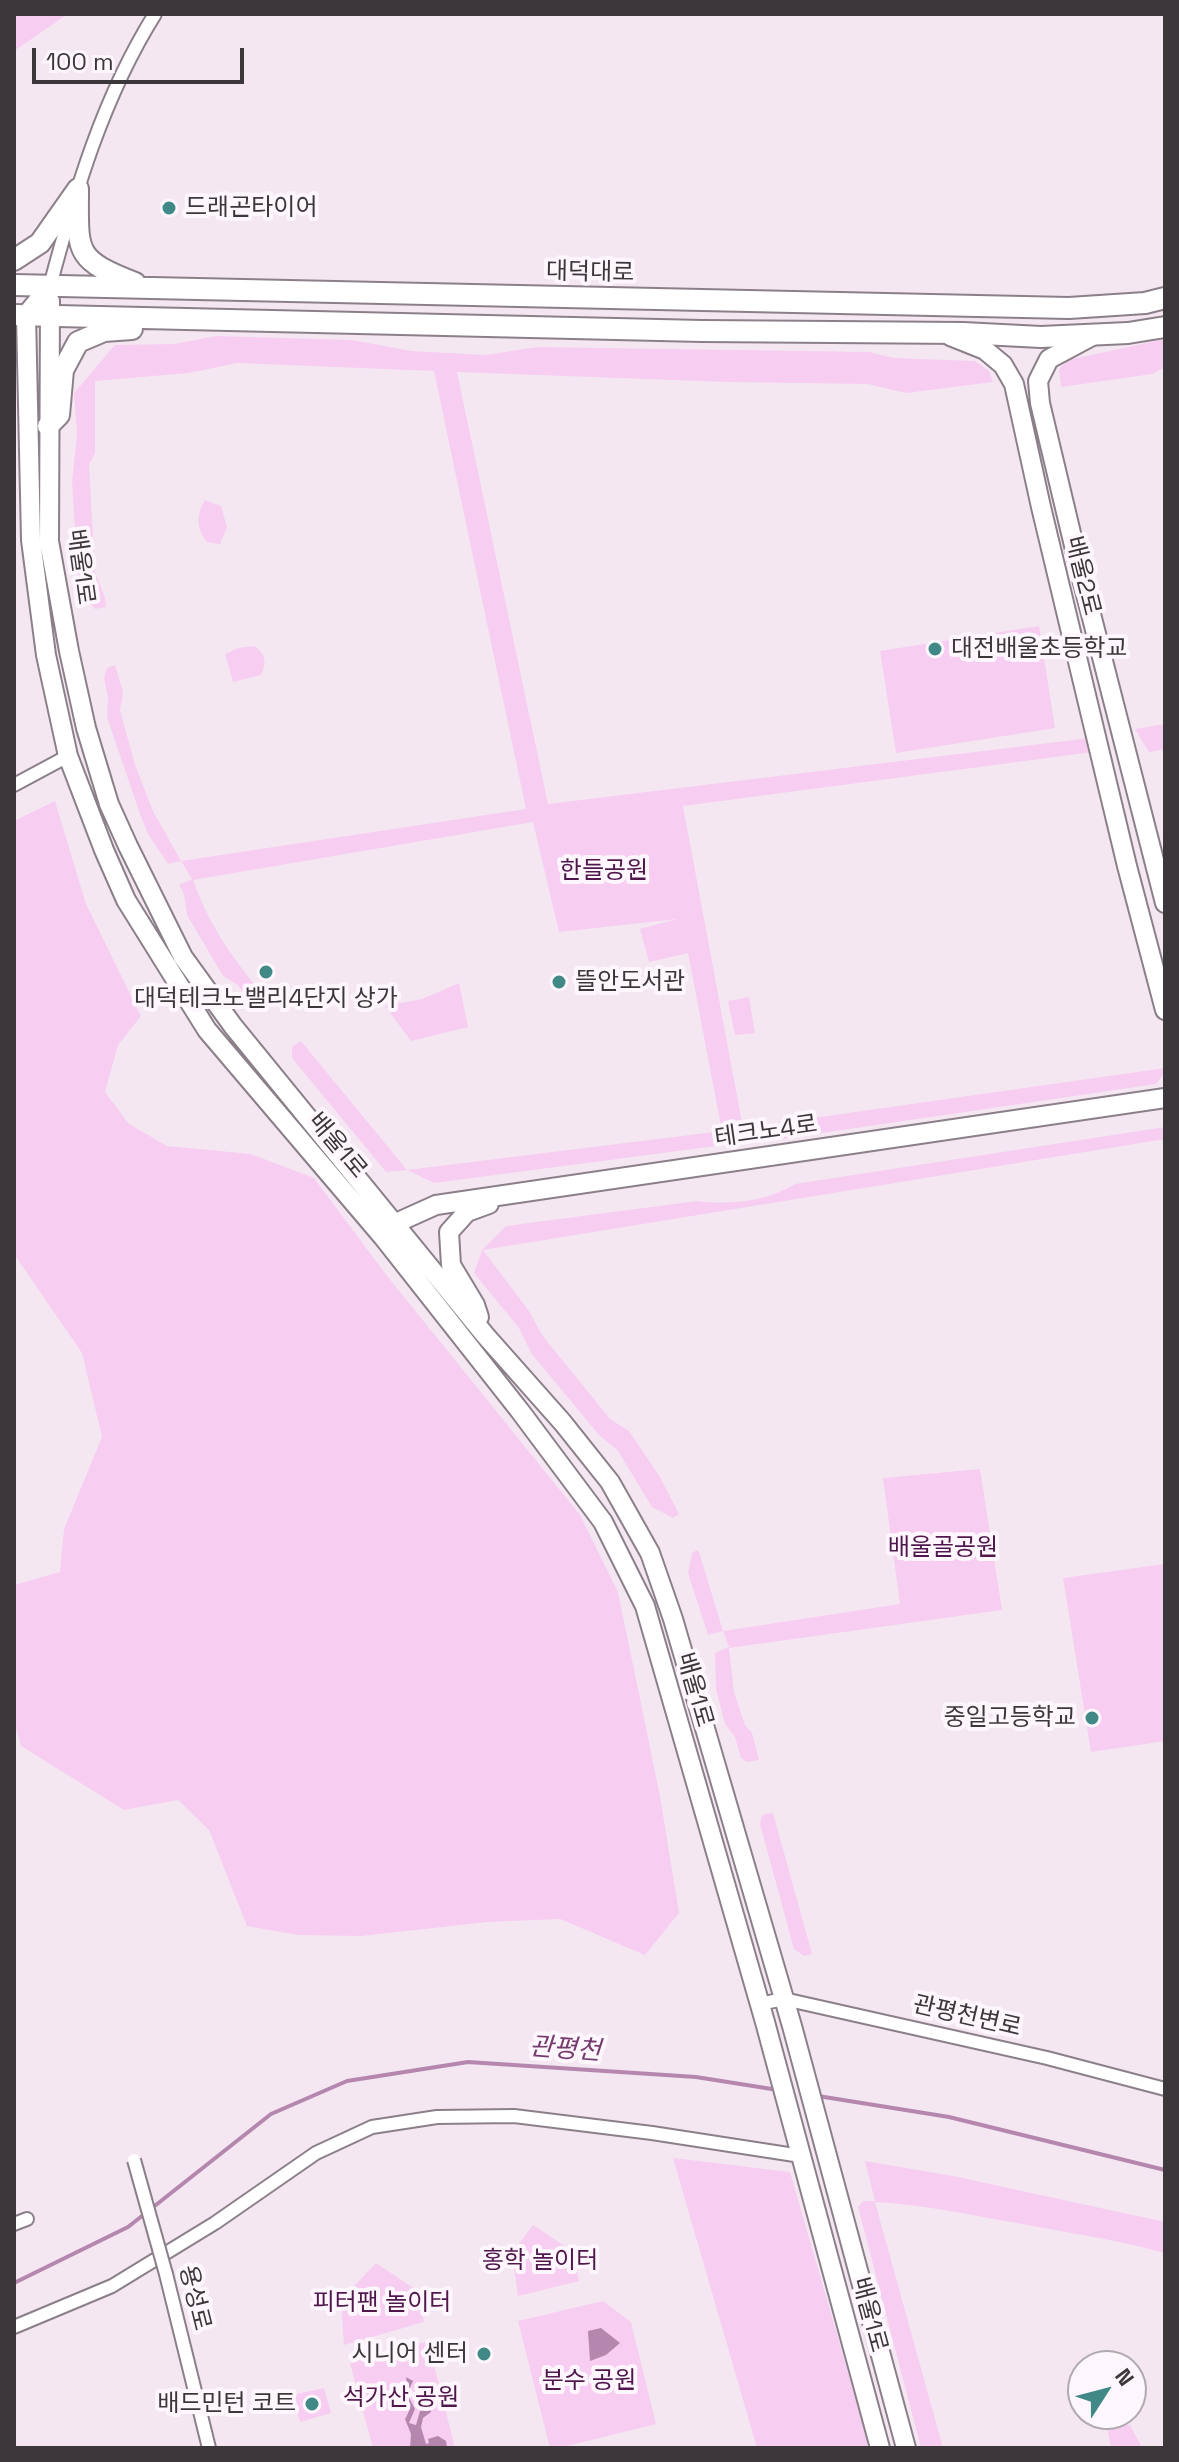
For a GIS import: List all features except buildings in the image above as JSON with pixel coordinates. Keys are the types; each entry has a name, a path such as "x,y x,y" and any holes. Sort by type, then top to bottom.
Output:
{"main road":[{"path":"14,260 40,243 78,189"},
{"path":"78,189 81,250 104,271 150,289"},
{"name":"대덕대로","path":"14,285 1069,308 1145,303 1165,298"},
{"path":"20,315 50,286"},
{"name":"배울1로","path":"50,286 49,541 86,728 109,804 183,957 233,1026 485,1335 563,1423 610,1482 650,1553 673,1619 792,2026 906,2448"},
{"path":"534,325 527,317 530,309 559,306 572,299"},
{"path":"20,315 1041,337 1128,333 1165,327"},
{"name":"배울1로","path":"20,315 31,540 46,655 68,756 99,837 126,900 207,1030 383,1237 520,1411 603,1522 645,1606 762,2013 880,2448"},
{"path":"48,426 59,415 63,370 78,342 104,331 130,330 152,318"},
{"name":"배울2로","path":"939,333 960,338 985,350 1003,365 1014,384 1127,866 1165,1010"},
{"name":"배울2로","path":"1094,335 1049,359 1038,381 1040,403 1165,903"},
{"name":"테크노4로","path":"383,1237 396,1223 436,1205 1165,1098"},
{"path":"485,1335 475,1305 451,1265 449,1232 467,1212 487,1205 501,1195"}],"street":[{"path":"50,286 78,189 103,119 127,63 155,14"},
{"path":"14,785 68,756"},
{"name":"관평천변로","path":"762,2013 784,1999 1047,2058 1165,2089"},
{"path":"14,2327 112,2286 215,2223 316,2153 372,2127 437,2117 514,2116 800,2151"},
{"name":"용성로","path":"134,2160 209,2448"},
{"path":"14,2224 27,2219"}],"green space":[{"path":"14,14 68,14 14,51"},
{"name":"한들공원","path":"216,336 352,340 411,351 486,355 537,347 869,352 894,358 975,361 989,371 993,382 906,393 868,384 457,372 548,804 1090,738 1093,752 683,806 743,1128 1165,1068 1165,1072 1156,1084 747,1144 743,1129 723,1132 724,1145 434,1183 407,1170 722,1131 688,953 649,962 640,929 677,919 559,932 533,822 193,880 207,914 224,943 267,1000 258,1006 251,1006 238,985 223,976 187,915 184,894 179,885 192,879 181,861 526,809 434,371 237,363 189,373 95,381 95,453 89,465 95,572 106,607 95,609 78,576 72,482 77,435 74,393 115,345 175,344"},
{"path":"1165,339 1165,367 1152,374 1061,387 1059,369 1068,360"},
{"path":"205,500 221,506 227,527 220,544 207,542 199,527 200,511"},
{"path":"1039,626 1055,728 896,753 880,651"},
{"path":"254,646 264,659 261,675 233,682 225,654"},
{"path":"115,665 123,692 120,710 135,765 153,811 181,861 168,864 148,834 107,717 108,697 104,678 107,668"},
{"path":"1165,724 1165,749 1149,752 1135,729"},
{"path":"55,801 86,904 141,1016 118,1045 105,1092 129,1124 167,1146 251,1154 314,1178 384,1272 580,1515 618,1592 660,1796 679,1913 645,1955 560,1919 488,1922 361,1936 298,1935 247,1926 209,1830 178,1800 124,1810 21,1746 14,1720 14,1585 60,1572 64,1529 102,1437 82,1353 14,1254 14,821"},
{"path":"459,983 468,1027 411,1041 385,1006 422,999"},
{"path":"749,997 755,1033 735,1035 728,1001"},
{"path":"301,1041 407,1170 386,1172 292,1058 292,1047"},
{"path":"1165,1127 1165,1139 483,1250 529,1311 542,1335 610,1419 629,1431 660,1477 679,1514 673,1518 652,1507 618,1451 599,1435 531,1353 519,1328 474,1273 482,1250 506,1226 697,1201 748,1201 772,1195 795,1184"},
{"name":"배울골공원","path":"980,1469 1002,1610 729,1648 734,1692 745,1725 752,1733 759,1760 747,1762 741,1758 735,1737 725,1724 716,1689 715,1653 729,1647 723,1631 900,1604 883,1478"},
{"path":"697,1550 699,1552 723,1631 708,1635 688,1573 692,1553"},
{"path":"1165,1564 1165,1741 1091,1752 1063,1578"},
{"path":"773,1813 812,1954 804,1956 794,1949 760,1824 762,1815"},
{"path":"673,2158 790,2172 867,2438 867,2448 757,2448"},
{"path":"865,2161 953,2176 1165,2222 1165,2253 954,2212 875,2202 943,2448 921,2448 858,2207 863,2201 875,2201"},
{"name":"홍학 놀이터","path":"533,2225 572,2251 579,2281 518,2296 512,2253"},
{"name":"피터팬 놀이터","path":"376,2263 415,2289 424,2322 344,2345 341,2300"},
{"name":"분수 공원","path":"603,2301 631,2322 656,2424 550,2448 518,2321"},
{"name":"석가산 공원","path":"428,2341 455,2448 373,2448 350,2363"},
{"name":"배드민턴 코트","path":"324,2388 331,2413 300,2422 292,2395"},
{"path":"1108,2430 1133,2430 1142,2448 1111,2448"}],"shaded area":[{"path":"601,2328 620,2343 606,2355 590,2361 588,2331"},
{"path":"406,2377 413,2381 407,2394 415,2409 409,2423 416,2425 420,2411 424,2410 419,2403 420,2395 430,2403 431,2412 423,2418 421,2427 426,2444 429,2443 428,2439 438,2436 446,2441 447,2448 410,2448 411,2434 405,2419 410,2406 403,2393"}],"waterway":[{"name":"관평천","path":"14,2283 128,2227 271,2114 347,2081 468,2062 696,2077 778,2090"},
{"name":"관평천","path":"818,2096 949,2117 1165,2170"}],"place":[{"name":"드래곤타이어","path":"169,208"},
{"name":"대전배울초등학교","path":"935,649"},
{"name":"대덕테크노밸리4단지 상가","path":"266,972"},
{"name":"뜰안도서관","path":"559,982"},
{"name":"중일고등학교","path":"1092,1718"},
{"name":"시니어 센터","path":"484,2354"},
{"name":"배드민턴 코트","path":"312,2404"}]}
